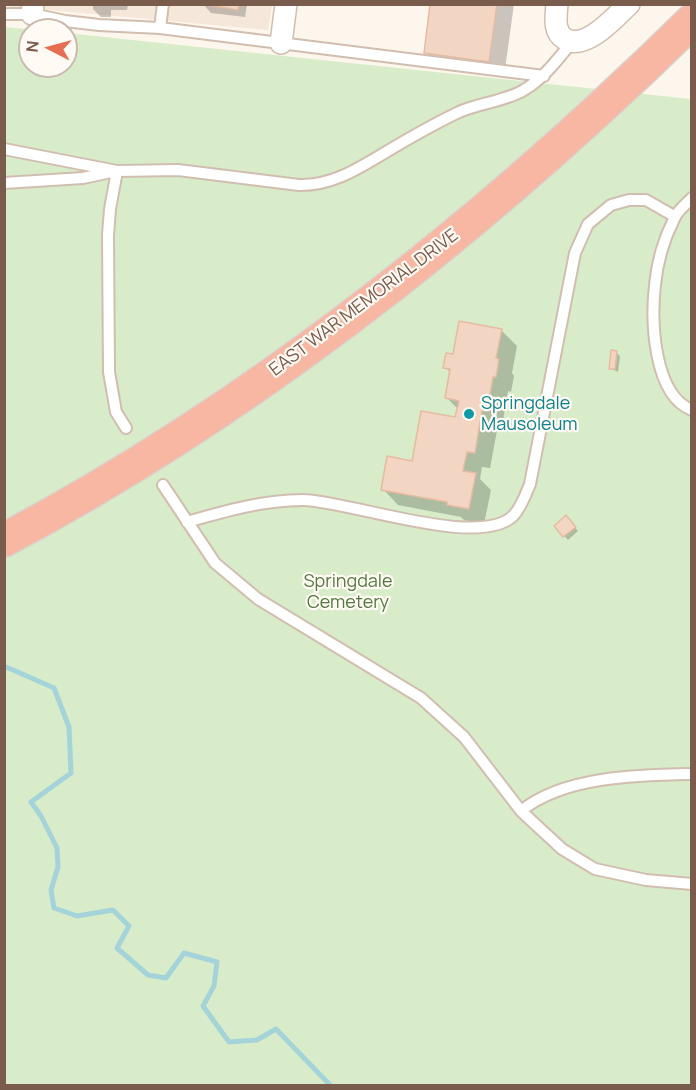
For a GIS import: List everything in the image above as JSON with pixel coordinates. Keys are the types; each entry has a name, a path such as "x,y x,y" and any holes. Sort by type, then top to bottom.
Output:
{"highway":[{"name":"EAST WAR MEMORIAL DRIVE","path":"4,540 69,505 197,424 287,363 432,253 551,154 692,21"}],"street":[{"path":"281,42 286,4"},
{"path":"557,4 555,19 558,31 564,39 572,42 591,37 629,4"}],"lane":[{"path":"160,28 162,4"},
{"path":"4,14 32,9 65,21 160,28 544,76"},
{"path":"4,183 83,178 117,171 178,170 299,185 321,184 345,176 459,112 522,92 544,76 572,42"},
{"path":"4,149 117,171"},
{"path":"117,171 108,235 109,372 116,412 126,428"},
{"path":"692,198 675,216 660,258 655,285 655,338 658,360 668,390 686,408 692,410"},
{"path":"187,522 228,510 280,501 306,500 433,524 495,526 513,516 530,484 575,253 588,224 611,205 629,200 646,200 675,216"},
{"path":"163,485 215,563 258,599 421,698 464,737 521,811 562,849 595,869 646,880 692,884"},
{"path":"521,811 531,802 557,789 618,778 692,774"}],"shaded area":[{"path":"4,5 272,5 268,30"}],"green space":[{"name":"Springdale Cemetery","path":"5,27 18,28 18,78 78,78 78,34 691,99 691,1085 5,1085"}],"building":[{"path":"201,4 239,4 238,10"},
{"path":"430,4 497,4 489,62 424,53"},
{"name":"Springdale Mausoleum","path":"459,321 502,329 496,358 499,359 496,377 493,377 488,406 483,405 475,453 467,452 463,471 476,473 469,509 447,505 447,502 381,490 387,456 412,461 421,411 455,417 459,401 445,398 450,369 443,368 446,353 453,354"},
{"path":"611,350 617,351 615,369 609,369"},
{"path":"566,515 576,527 563,537 554,526"}],"waterway":[{"path":"4,666 54,688 69,727 71,773 31,802 41,816 57,848 58,867 51,890 54,908 77,916 113,910 129,926 117,948 148,975 166,978 184,953 217,962 214,986 203,1006 229,1042 257,1040 276,1029 331,1086"}],"place":[{"name":"Springdale Mausoleum","path":"469,414"}]}
